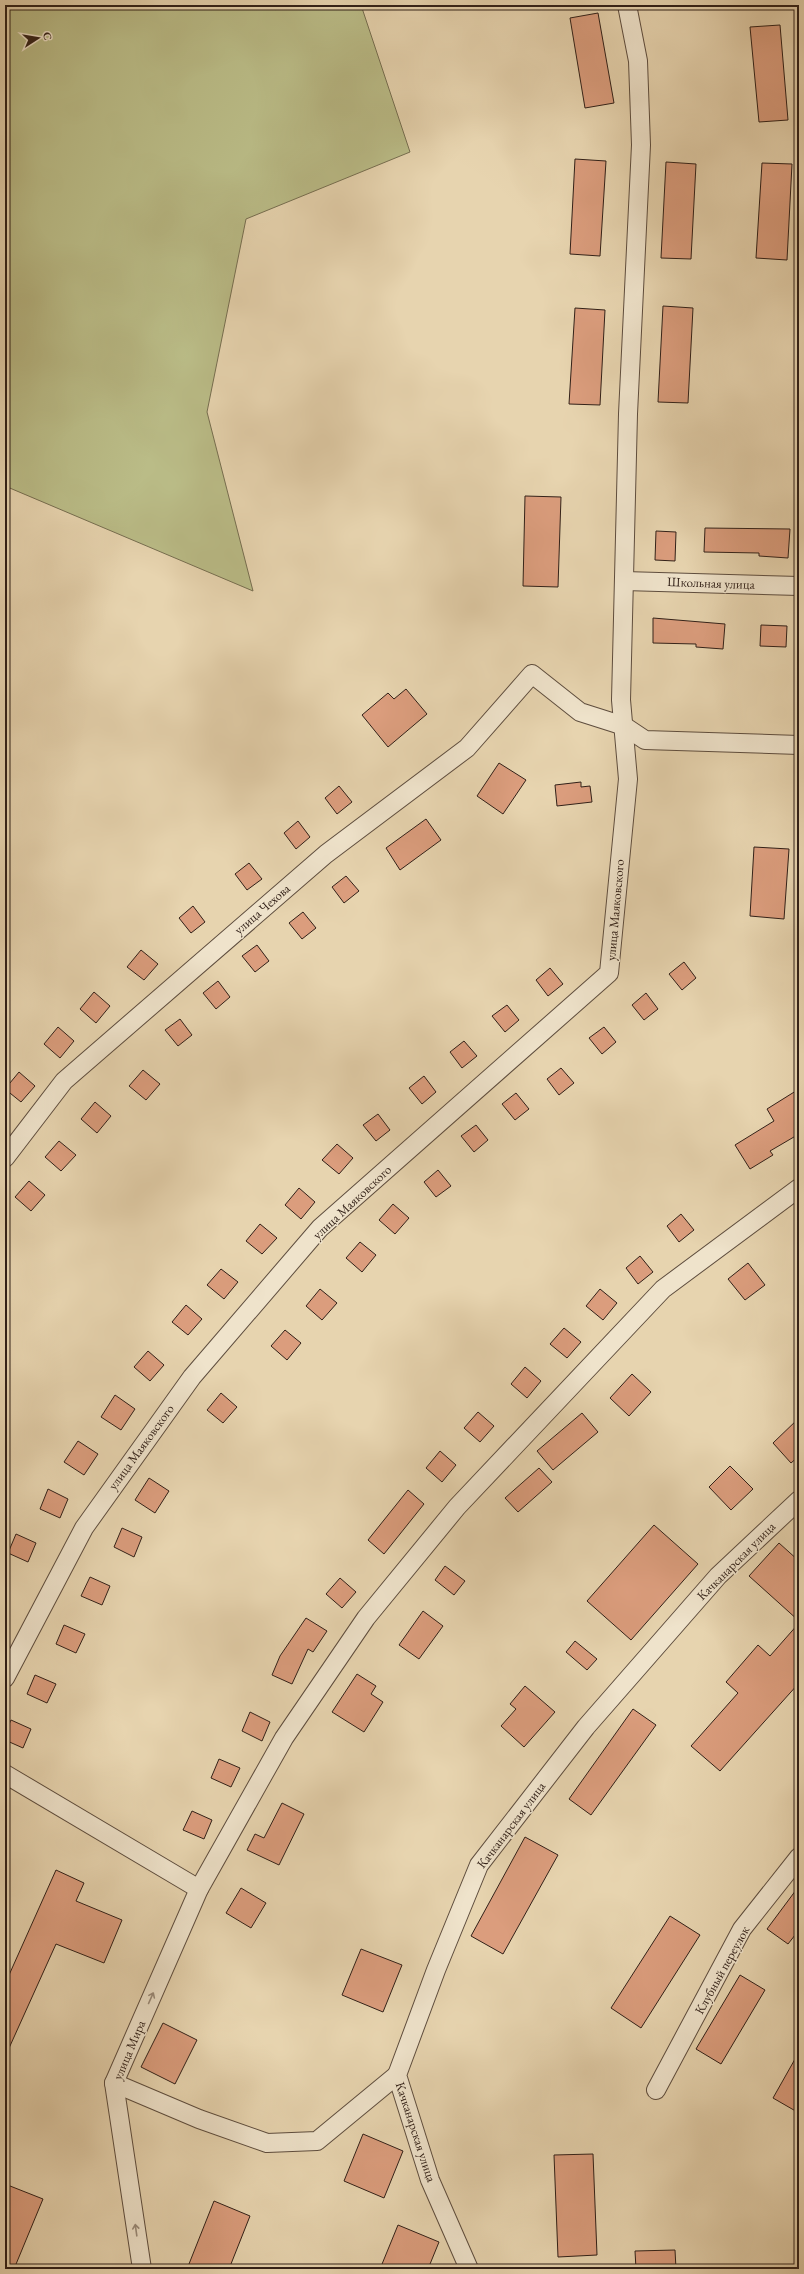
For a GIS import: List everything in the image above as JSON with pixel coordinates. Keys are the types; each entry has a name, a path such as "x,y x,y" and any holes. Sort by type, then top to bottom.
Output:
{"street":[{"name":"улица Маяковского","path":"5,1678 84,1528 192,1377 320,1228 610,973 628,779 624,726 620,700 628,414 641,145 638,61 627,5"},
{"name":"Школьная улица","path":"624,581 799,586"},
{"name":"улица Чехова","path":"5,1158 64,1081 326,854 466,748 532,674 580,712 624,726"},
{"path":"624,726 646,740 799,745"},
{"name":"улица Мира","path":"142,2269 114,2083 199,1889 284,1738 366,1618 457,1507 664,1289 799,1188"},
{"name":"Качканарская улица","path":"469,2269 430,2180 397,2075 436,1970 479,1865 586,1726 718,1576 799,1500"},
{"path":"5,1774 199,1889"},
{"name":"Клубный переулок","path":"656,2090 742,1929 799,1857"},
{"path":"114,2083 199,2119 267,2143 317,2141 397,2075"}],"green space":[{"path":"5,5 270,5 275,10 281,5 361,5 410,152 246,219 207,412 253,591 5,486"}],"building":[{"path":"598,13 614,103 585,108 570,18"},
{"path":"780,25 788,120 759,122 750,27"},
{"path":"575,159 606,161 600,256 570,254"},
{"path":"666,162 696,164 691,259 661,258"},
{"path":"762,163 792,164 787,260 756,258"},
{"path":"663,306 693,308 688,403 658,402"},
{"path":"575,308 605,310 600,405 569,404"},
{"path":"525,496 561,497 558,587 523,586"},
{"path":"705,528 790,529 788,558 759,556 759,553 704,552"},
{"path":"656,531 676,532 675,561 655,560"},
{"path":"653,618 725,624 723,649 696,647 696,644 653,643"},
{"path":"761,625 787,626 786,647 760,646"},
{"path":"406,689 427,714 388,747 362,715 388,693 394,699"},
{"path":"499,763 526,780 503,814 477,796"},
{"path":"581,782 581,787 590,786 592,802 557,806 555,785"},
{"path":"339,786 352,802 337,814 325,798"},
{"path":"426,819 441,840 400,870 386,848"},
{"path":"298,821 310,837 296,849 284,833"},
{"path":"754,847 789,849 784,919 750,916"},
{"path":"249,863 262,879 247,890 235,874"},
{"path":"346,876 359,891 344,903 332,887"},
{"path":"193,906 205,922 191,933 179,918"},
{"path":"303,912 316,928 302,939 289,923"},
{"path":"257,945 269,961 255,972 242,956"},
{"path":"141,950 158,964 144,980 127,967"},
{"path":"684,962 696,978 682,990 669,974"},
{"path":"550,968 563,984 548,996 536,980"},
{"path":"218,981 230,997 216,1009 203,993"},
{"path":"94,992 110,1006 96,1023 80,1009"},
{"path":"646,993 658,1009 644,1020 632,1005"},
{"path":"507,1005 519,1020 505,1032 492,1016"},
{"path":"180,1019 192,1035 178,1046 165,1030"},
{"path":"58,1027 74,1041 60,1058 44,1044"},
{"path":"604,1027 616,1042 602,1054 589,1038"},
{"path":"464,1041 477,1056 462,1068 450,1052"},
{"path":"561,1068 574,1083 559,1095 547,1079"},
{"path":"143,1070 160,1084 146,1100 129,1086"},
{"path":"19,1072 35,1086 21,1102 5,1089"},
{"path":"424,1076 436,1092 422,1104 409,1088"},
{"path":"799,1089 799,1134 770,1151 773,1155 750,1169 735,1145 774,1121 767,1109"},
{"path":"516,1093 529,1109 515,1120 502,1104"},
{"path":"95,1102 111,1116 97,1133 81,1119"},
{"path":"378,1114 390,1130 376,1141 363,1125"},
{"path":"476,1125 488,1140 474,1152 461,1136"},
{"path":"59,1141 76,1155 61,1171 45,1157"},
{"path":"337,1144 353,1158 339,1174 322,1160"},
{"path":"438,1170 451,1186 436,1197 424,1182"},
{"path":"29,1181 45,1195 31,1211 15,1197"},
{"path":"299,1188 315,1202 301,1219 285,1205"},
{"path":"393,1204 409,1218 395,1234 379,1220"},
{"path":"681,1214 694,1230 679,1242 667,1226"},
{"path":"260,1224 277,1238 262,1254 246,1241"},
{"path":"360,1242 376,1255 362,1272 346,1258"},
{"path":"640,1256 653,1272 638,1284 626,1268"},
{"path":"748,1263 765,1285 745,1300 728,1279"},
{"path":"221,1269 238,1282 224,1299 207,1285"},
{"path":"320,1289 337,1303 322,1320 306,1306"},
{"path":"600,1289 617,1303 603,1320 586,1306"},
{"path":"186,1305 202,1319 188,1335 172,1322"},
{"path":"564,1328 581,1342 567,1358 550,1344"},
{"path":"285,1330 301,1343 287,1360 271,1346"},
{"path":"148,1351 164,1365 150,1381 134,1367"},
{"path":"525,1367 541,1381 527,1398 511,1384"},
{"path":"632,1374 651,1392 629,1416 610,1398"},
{"path":"221,1393 237,1407 223,1423 207,1410"},
{"path":"115,1395 135,1409 121,1430 101,1417"},
{"path":"478,1412 494,1426 480,1442 464,1428"},
{"path":"582,1413 598,1432 553,1470 537,1451"},
{"path":"799,1418 799,1456 791,1463 773,1443"},
{"path":"78,1441 98,1454 84,1475 64,1462"},
{"path":"440,1451 456,1465 442,1482 426,1468"},
{"path":"730,1466 753,1489 731,1510 709,1487"},
{"path":"539,1468 552,1482 518,1512 505,1498"},
{"path":"149,1478 169,1491 155,1513 135,1500"},
{"path":"48,1489 68,1499 60,1518 40,1509"},
{"path":"408,1490 424,1504 384,1554 368,1540"},
{"path":"654,1525 698,1564 631,1640 587,1601"},
{"path":"122,1528 142,1537 134,1557 114,1547"},
{"path":"16,1534 36,1543 28,1562 8,1553"},
{"path":"779,1543 799,1561 799,1621 749,1576"},
{"path":"445,1566 465,1581 454,1595 435,1580"},
{"path":"90,1577 110,1586 102,1605 81,1596"},
{"path":"340,1578 356,1592 342,1608 326,1594"},
{"path":"423,1611 443,1626 419,1659 399,1645"},
{"path":"306,1618 327,1631 313,1652 308,1649 292,1684 272,1675 280,1656"},
{"path":"799,1623 799,1683 720,1771 691,1746 738,1693 726,1682 758,1645 770,1656"},
{"path":"64,1625 85,1634 76,1653 56,1644"},
{"path":"575,1641 597,1659 587,1670 566,1652"},
{"path":"357,1674 376,1686 371,1694 383,1702 364,1732 332,1712"},
{"path":"35,1675 56,1684 47,1703 27,1694"},
{"path":"525,1686 555,1712 524,1747 501,1726 516,1709 510,1704"},
{"path":"633,1709 656,1725 591,1815 569,1799"},
{"path":"250,1712 270,1722 262,1741 242,1731"},
{"path":"11,1720 31,1729 23,1748 5,1740 5,1733"},
{"path":"219,1759 240,1768 231,1787 211,1778"},
{"path":"282,1803 304,1814 279,1865 247,1850 255,1834 264,1838"},
{"path":"192,1811 212,1820 204,1839 183,1830"},
{"path":"525,1837 558,1855 503,1954 471,1936"},
{"path":"56,1870 84,1883 76,1901 122,1920 104,1963 56,1944 5,2057 5,1984"},
{"path":"799,1886 799,1930 788,1944 767,1929"},
{"path":"241,1888 266,1903 251,1928 226,1913"},
{"path":"670,1916 700,1935 641,2028 611,2008"},
{"path":"361,1949 402,1965 383,2012 342,1995"},
{"path":"740,1975 765,1990 721,2064 696,2049"},
{"path":"163,2023 197,2040 175,2084 141,2067"},
{"path":"799,2052 799,2113 773,2098"},
{"path":"363,2134 403,2151 384,2198 344,2181"},
{"path":"593,2154 597,2255 558,2257 554,2155"},
{"path":"5,2184 43,2199 14,2269 5,2269"},
{"path":"214,2201 250,2216 229,2269 187,2269"},
{"path":"398,2225 439,2242 428,2269 380,2269"},
{"path":"675,2250 676,2269 636,2269 635,2251"}]}
